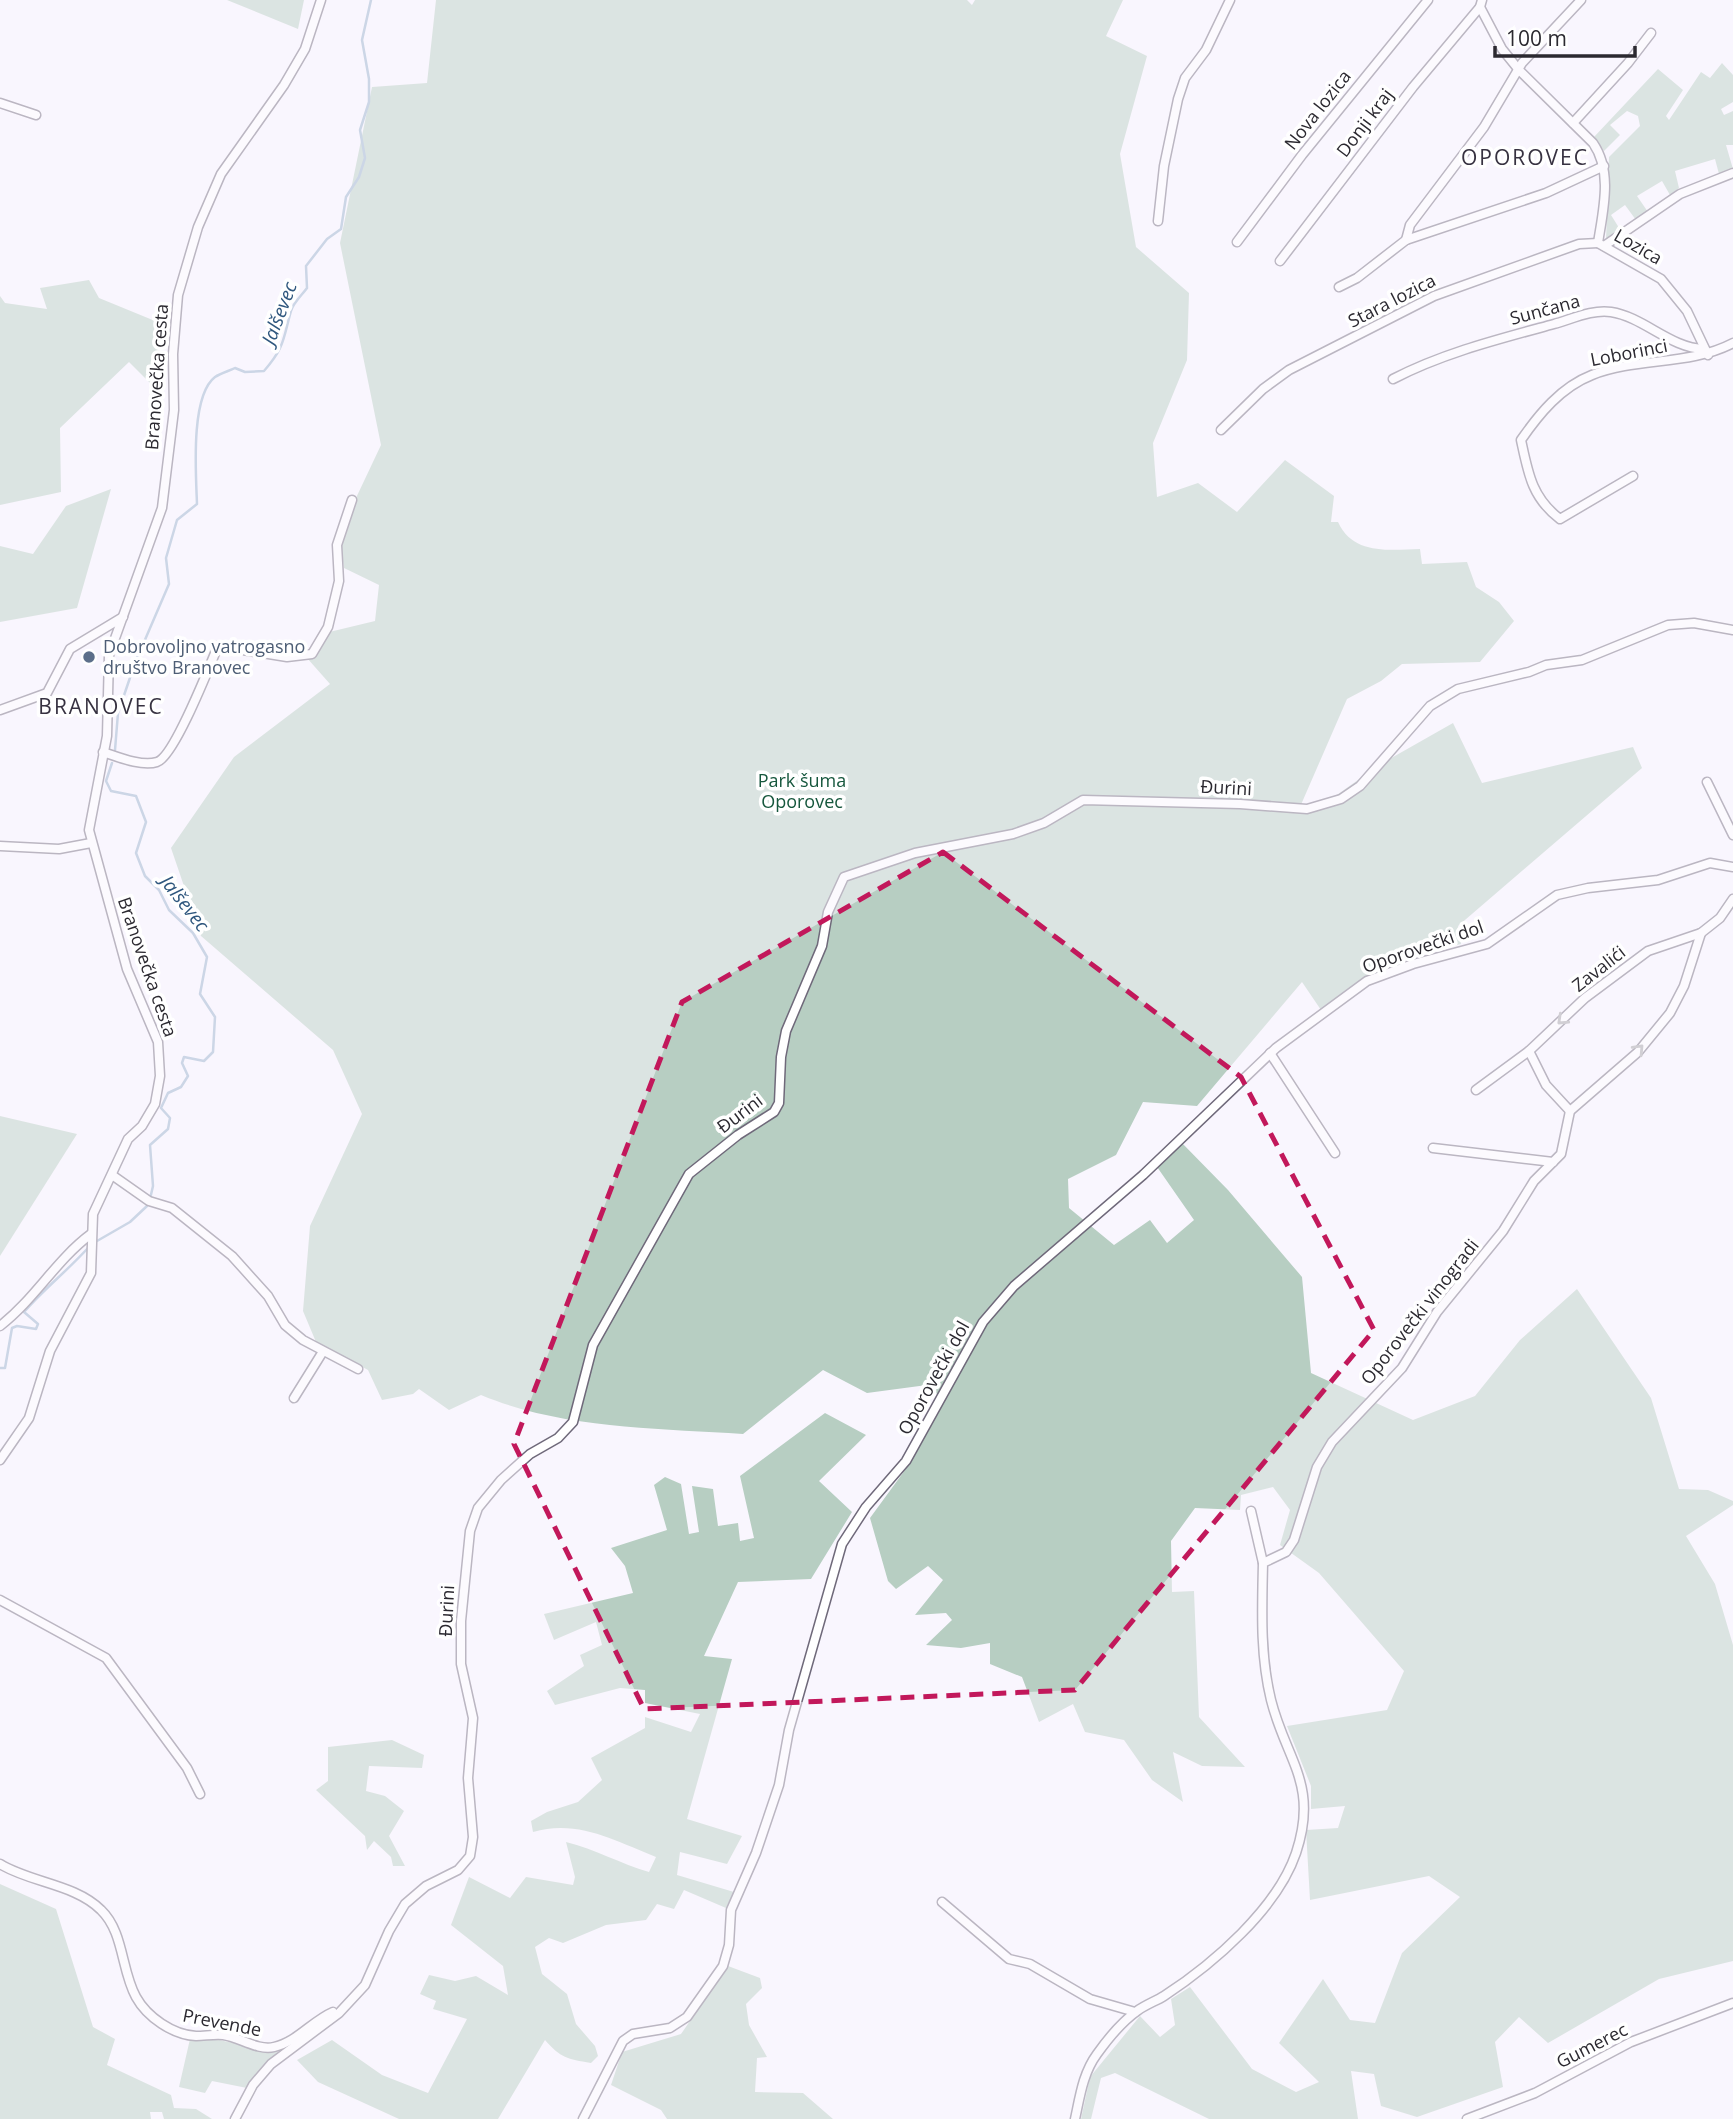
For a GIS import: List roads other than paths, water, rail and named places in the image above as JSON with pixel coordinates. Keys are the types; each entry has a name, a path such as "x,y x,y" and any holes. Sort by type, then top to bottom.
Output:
{"street":[{"name":"Branovečka cesta","path":"0,1460 29,1418 50,1351 90,1273 93,1214 128,1139 142,1126 155,1104 160,1076 158,1042 127,970 91,842 90,816 109,713 109,655 162,508 174,410 173,354 178,295 198,227 221,174 284,85 305,49 321,0"},
{"path":"1158,221 1164,166 1178,99 1185,78 1206,50 1230,0"},
{"name":"Nova lozica","path":"1237,242 1310,145 1428,0"},
{"path":"1406,240 1410,225 1484,127 1522,63 1581,0"},
{"path":"1339,287 1357,278 1406,240 1546,193 1604,166 1593,143 1502,50 1481,3"},
{"name":"Donji kraj","path":"1280,261 1481,3"},
{"path":"1573,123 1628,63 1651,33"},
{"path":"0,103 36,116"},
{"name":"Lozica","path":"1604,166 1601,244 1661,279 1687,311 1706,352"},
{"path":"1601,244 1680,194 1733,173"},
{"name":"Stara lozica","path":"1221,430 1262,388 1289,370 1434,296 1579,244 1601,244"},
{"name":"Sunčana","path":"1393,379 1418,366 1492,341 1599,311 1625,316 1685,346 1706,352"},
{"name":"Loborinci","path":"1633,476 1560,519 1544,507 1531,486 1521,440 1543,410 1590,375 1706,352 1733,343"},
{"path":"103,752 132,761 157,763 162,760 181,731 218,646 287,657 312,654 328,627 339,581 337,545 352,500"},
{"path":"0,710 47,693 70,649 123,617"},
{"name":"Đurini","path":"235,2119 253,2085 271,2064 343,2008 365,1985 388,1931 405,1904 426,1886 458,1870 470,1856 473,1837 468,1777 473,1718 461,1664 461,1621 470,1531 478,1508 501,1480 530,1454 558,1438 573,1422 593,1345 689,1174 738,1135 774,1112 779,1103 786,1031 822,946 828,912 844,877 915,853 1013,834 1044,823 1083,800 1240,804 1307,809 1341,799 1360,786 1430,706 1458,689 1529,672 1546,665 1582,660 1668,625 1694,623 1733,630"},
{"path":"1707,782 1733,835"},
{"path":"0,846 59,849 91,842"},
{"name":"Oporovečki dol","path":"583,2119 623,2041 633,2034 670,2028 687,2017 723,1966 729,1945 731,1910 756,1853 779,1785 789,1730 842,1544 866,1507 906,1461 983,1322 1014,1286 1143,1175 1270,1053 1367,982 1413,964 1487,944 1557,895 1588,888 1658,880 1710,863 1733,867"},
{"path":"1528,1051 1546,1085 1570,1111 1638,1052 1670,1013 1684,986 1701,933 1732,904"},
{"name":"Zavalići","path":"1476,1090 1528,1051 1585,998 1648,951 1701,933"},
{"path":"1270,1053 1335,1153"},
{"name":"Oporovečki vinogradi","path":"1263,1563 1286,1552 1294,1540 1317,1467 1332,1442 1348,1422 1402,1368 1437,1312 1503,1231 1534,1181 1563,1149 1570,1111"},
{"path":"1433,1148 1553,1162"},
{"path":"112,1175 149,1201 172,1209 232,1256 268,1296 285,1325 322,1353 358,1369"},
{"path":"0,1326 20,1311 78,1244 91,1240"},
{"path":"294,1398 322,1353"},
{"path":"1075,2119 1083,2080 1096,2055 1135,2012 1165,1995 1230,1942 1266,1907 1286,1877 1297,1852 1304,1803 1302,1782 1272,1703 1262,1651 1263,1563 1251,1511"},
{"path":"0,1600 106,1658 187,1768 201,1794"},
{"name":"Prevende","path":"0,1864 13,1872 74,1893 100,1908 114,1924 123,1964 136,1998 151,2016 168,2027 193,2036 223,2035 273,2047 293,2039 314,2021 343,2008"},
{"path":"942,1902 1009,1959 1030,1964 1090,1999 1135,2012"},
{"name":"Gumerec","path":"1467,2119 1535,2093 1631,2042 1733,2003"}],"waterway":[{"name":"Jalševec","path":"115,750 118,713 135,663 169,584 166,558 177,520 197,504 196,437 198,418 207,387 215,377 235,368 245,372 264,371 271,363 282,342 292,308 307,288 306,266 327,239 341,229 346,197 359,177 365,158 360,130 369,102 369,79 362,40 371,0"},
{"name":"Jalševec","path":"112,763 106,781 111,791 136,796 146,822 136,853 145,876 159,890 169,910 193,933 207,957 200,994 215,1017 213,1052 204,1061 184,1057 182,1063 188,1076 181,1087 168,1093 161,1108 170,1118 168,1129 150,1145 153,1186 150,1199"},
{"name":"Jalševec","path":"97,1241 130,1222 147,1206"},
{"name":"Jalševec","path":"0,1368 5,1368 12,1328 17,1326 36,1329 38,1324 24,1312 88,1248"}],"place":[{"name":"Dobrovoljno vatrogasno društvo Branovec","path":"89,657"}],"district":[{"name":"OPOROVEC","path":"1525,158"},
{"name":"BRANOVEC","path":"101,707"}],"park label":[{"name":"Park šuma Oporovec","path":"802,791"}]}
